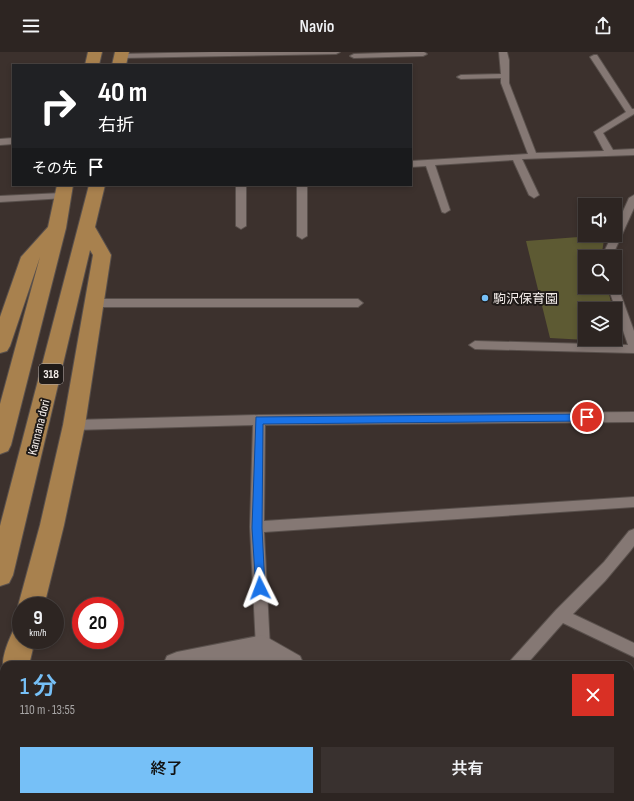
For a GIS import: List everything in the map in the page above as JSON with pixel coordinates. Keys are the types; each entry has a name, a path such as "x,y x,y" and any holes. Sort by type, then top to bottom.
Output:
{"main road":[{"path":"92,64 94,52"},
{"name":"Kannana dori","path":"0,575 97,186"},
{"name":"318","path":"0,445 57,228 63,191"},
{"path":"0,346 30,257 57,228"},
{"path":"33,597 52,525 74,424 102,255 87,228"},
{"path":"16,661 19,649"}],"street":[{"path":"197,661 263,648 284,661"}],"lane":[{"path":"121,58 336,52"},
{"path":"503,52 505,60 505,83 532,156"},
{"path":"356,64 354,54 423,54"},
{"path":"594,57 632,112 598,132 610,153"},
{"path":"461,77 505,76"},
{"path":"0,142 12,141"},
{"path":"412,164 532,156 634,152"},
{"path":"517,158 534,195"},
{"path":"430,163 445,210"},
{"path":"240,186 241,226"},
{"path":"302,186 302,236"},
{"path":"0,199 63,191"},
{"path":"610,250 634,198"},
{"path":"475,345 634,348 615,294"},
{"path":"94,303 358,303"},
{"path":"74,424 259,420 634,417"},
{"path":"259,420 257,528 263,648"},
{"path":"257,528 634,502"},
{"path":"520,661 561,615 628,554 634,535"},
{"path":"561,615 634,650"}],"shaded area":[{"path":"578,237 578,242 604,242 602,250 578,250 578,294 609,294 611,302 578,302 578,340 550,338 526,241"}],"place":[{"name":"駒沢保育園","path":"485,298"}],"route":[{"path":"260,588 257,528 259,420 587,417"}]}
